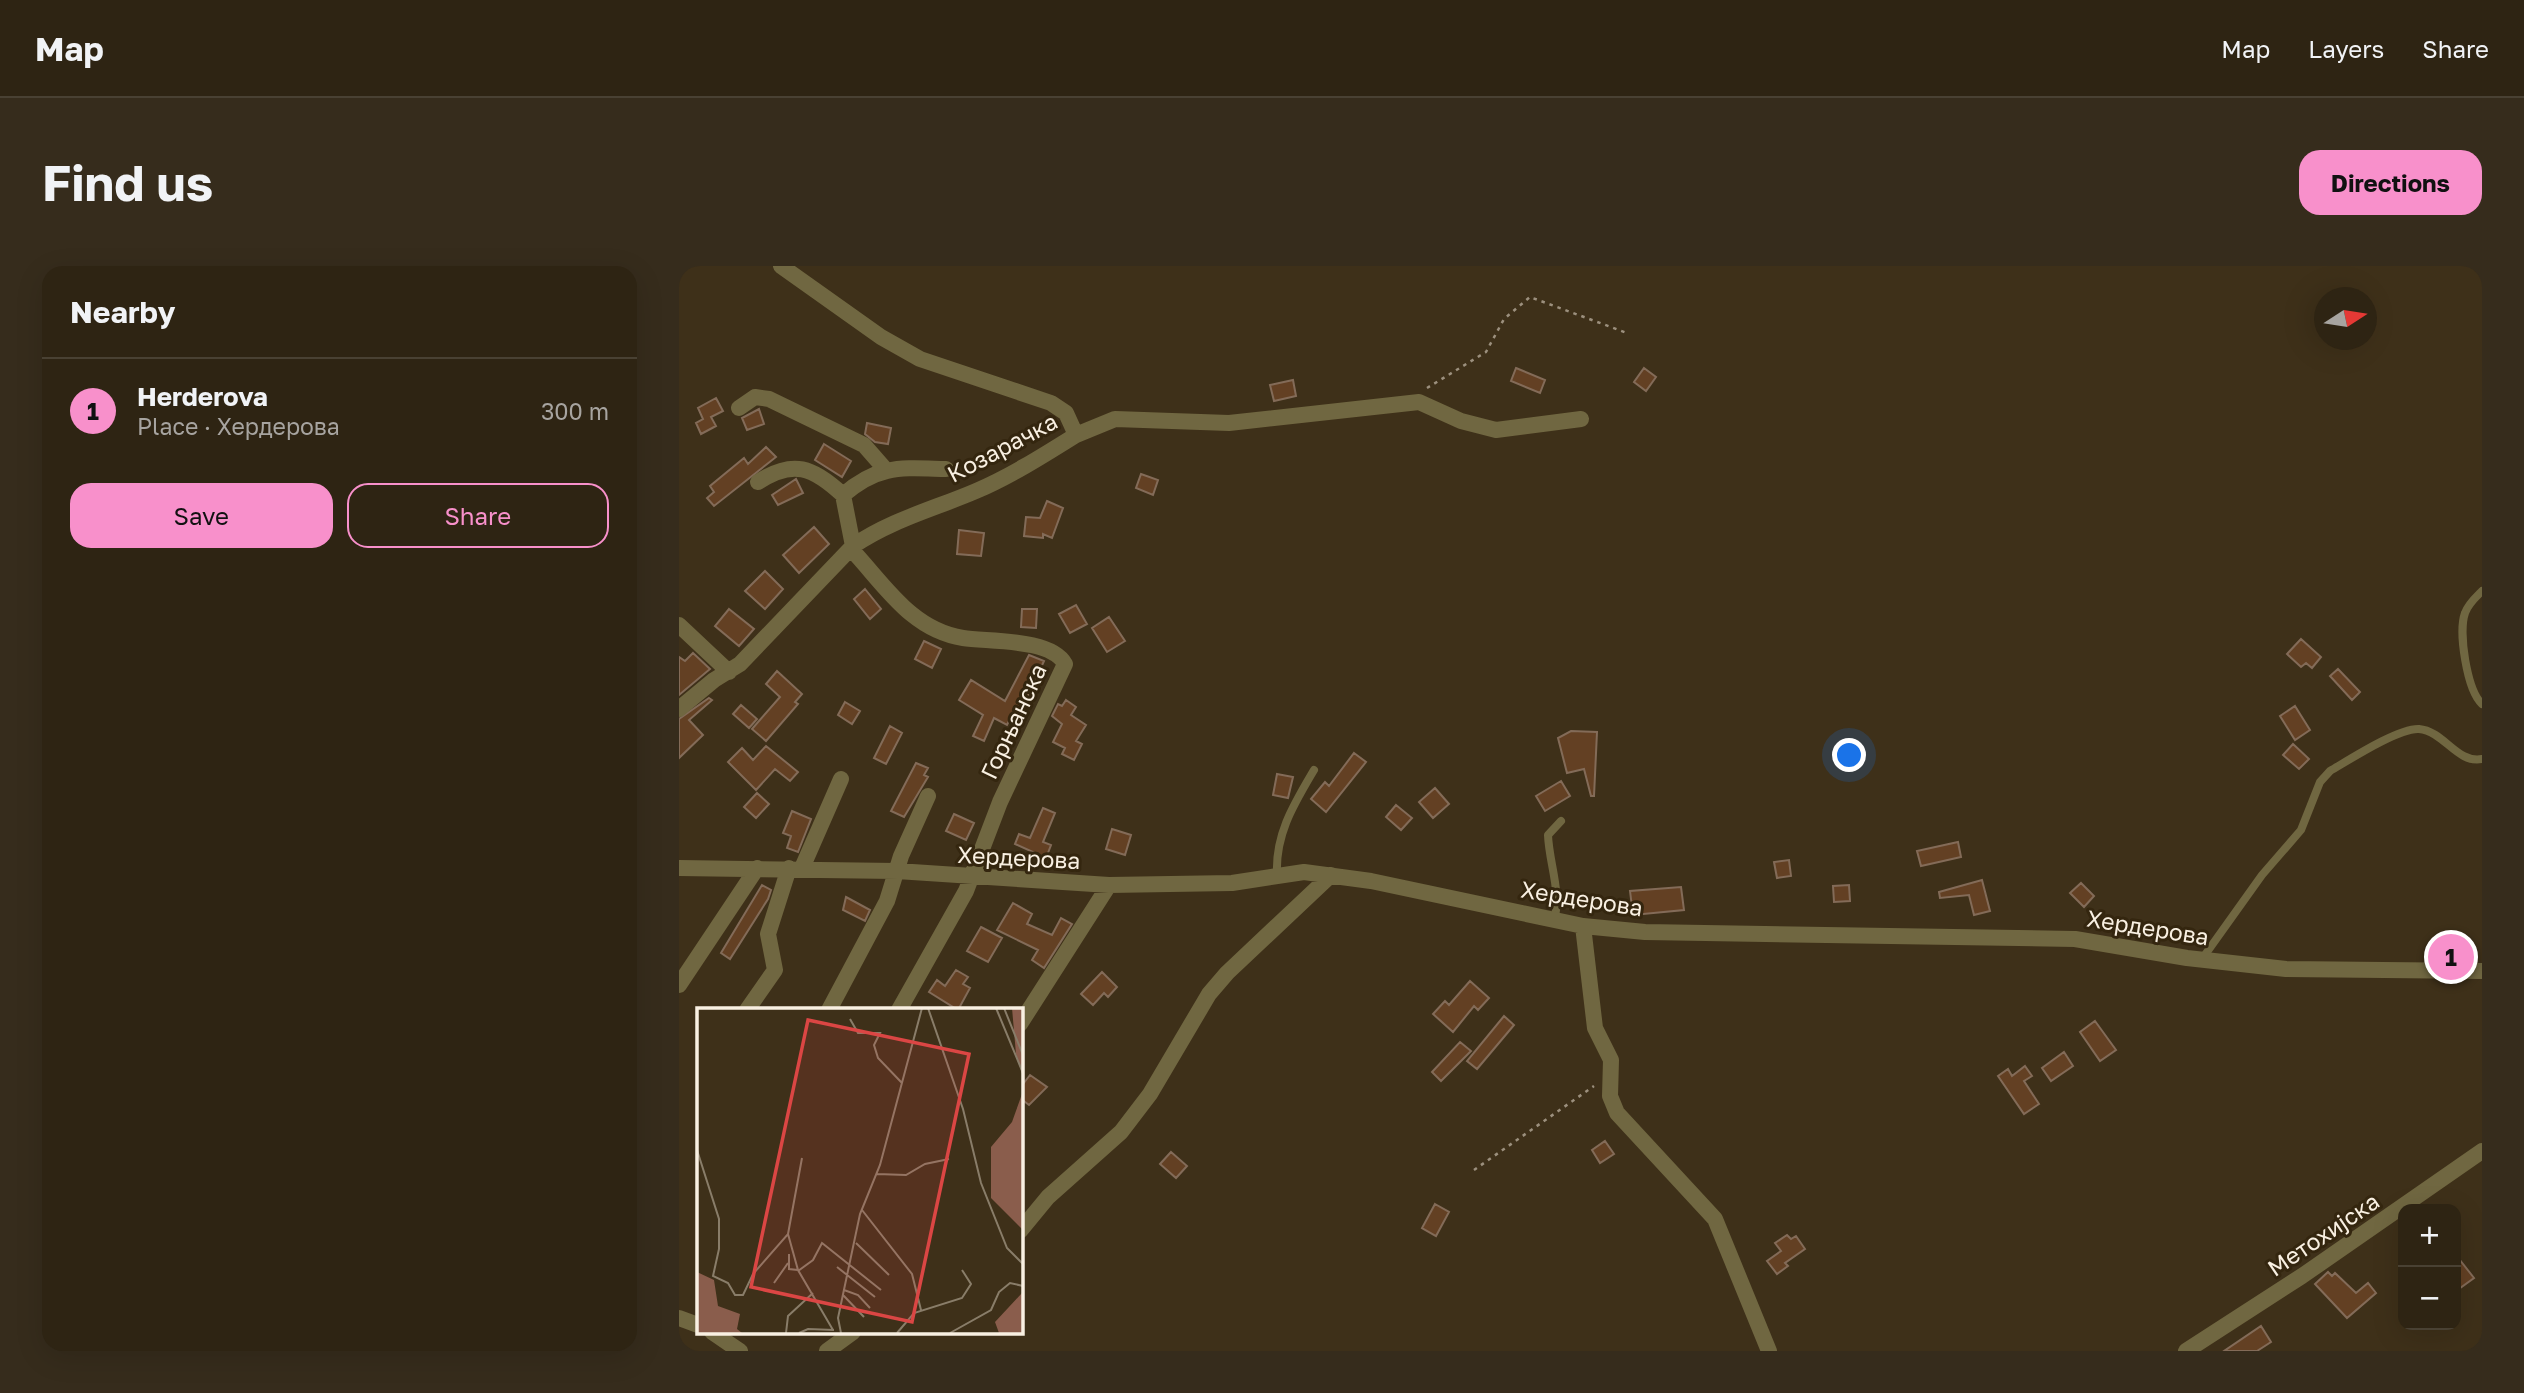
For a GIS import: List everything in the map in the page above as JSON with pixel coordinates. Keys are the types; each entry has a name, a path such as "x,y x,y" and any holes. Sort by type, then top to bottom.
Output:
{"street":[{"name":"Козарачка","path":"679,709 751,653 852,548 885,526 977,490 1076,435 1066,413 1051,403 920,359 881,337 781,266"},
{"path":"739,408 755,397 769,399 864,445 885,469"},
{"path":"1076,435 1115,419 1229,423 1419,402 1461,421 1496,430 1581,419"},
{"path":"758,482 778,469 789,467 818,476 843,495 852,548"},
{"path":"843,495 885,469 946,469"},
{"name":"Горњанска","path":"852,548 892,598 939,631 961,638 1011,642 1045,650 1061,657 1065,664 1000,803 969,878"},
{"path":"679,625 729,671"},
{"path":"748,1008 775,970 768,934 795,868 841,779"},
{"path":"829,1008 887,901 928,796"},
{"name":"Хердерова","path":"679,868 897,871 969,878 1109,885 1232,883 1304,872 1331,874 1583,926 1645,932 2075,939 2286,969 2482,971"},
{"path":"679,985 757,868"},
{"path":"1022,1229 1048,1197 1121,1132 1150,1094 1218,983 1331,874"},
{"path":"900,1008 954,916 969,878"},
{"path":"1022,1021 1109,885"},
{"path":"1583,926 1595,1028 1611,1060 1610,1096 1617,1112 1715,1219 1769,1351"},
{"name":"Метохијска","path":"2186,1351 2302,1276 2482,1151"},
{"path":"679,1318 697,1325"},
{"path":"715,1334 740,1351"},
{"path":"827,1351 850,1334"}],"lane":[{"path":"2482,591 2465,612 2463,644 2475,694 2482,704"},
{"path":"2202,959 2262,875 2301,830 2320,782 2330,771 2413,729 2430,731 2466,758 2482,759"},
{"path":"1276,875 1276,858 1283,828 1290,810 1314,771"},
{"path":"1554,920 1558,906 1549,859 1548,835 1561,821"}],"path":[{"path":"1419,402 1428,386 1486,352 1504,319 1529,297 1627,334"},
{"path":"1474,1170 1546,1116 1610,1075"}],"building":[{"path":"1516,368 1545,380 1540,393 1511,381"},
{"path":"1644,368 1656,377 1646,391 1634,382"},
{"path":"1293,380 1296,396 1274,401 1270,385"},
{"path":"716,398 723,411 711,417 716,426 701,434 696,423 703,419 698,408"},
{"path":"759,409 764,424 747,430 742,418"},
{"path":"867,423 891,428 888,444 875,442 865,434"},
{"path":"824,444 851,461 842,477 815,460"},
{"path":"766,447 776,457 714,506 707,498 714,492 710,486 744,458 748,464"},
{"path":"1141,474 1158,480 1153,495 1136,488"},
{"path":"796,479 803,493 778,505 772,495"},
{"path":"1047,501 1063,508 1052,538 1043,534 1043,538 1024,536 1026,517 1040,518"},
{"path":"814,527 829,544 799,573 783,555"},
{"path":"959,530 984,533 981,556 957,554"},
{"path":"765,571 783,589 765,609 745,591"},
{"path":"865,589 881,609 870,619 854,599"},
{"path":"1076,605 1087,624 1070,633 1059,614"},
{"path":"729,609 754,629 739,646 715,626"},
{"path":"1022,609 1037,609 1036,628 1021,627"},
{"path":"1109,617 1125,641 1107,652 1092,628"},
{"path":"2301,639 2321,657 2312,668 2306,663 2301,667 2287,654"},
{"path":"924,641 941,649 932,668 915,659"},
{"path":"693,653 710,669 679,695 679,657 685,661"},
{"path":"1029,655 1044,661 1021,711 1015,709 1007,725 994,718 984,741 973,736 983,715 959,700 971,680 1005,701"},
{"path":"2338,669 2360,692 2352,700 2330,676"},
{"path":"777,671 802,694 795,702 798,704 766,741 752,729 780,697 766,684"},
{"path":"709,698 712,700 689,720 703,735 679,758 679,719"},
{"path":"1066,700 1076,707 1071,715 1086,725 1076,741 1082,744 1074,760 1062,754 1065,748 1053,742 1062,724 1052,716 1058,704 1062,706"},
{"path":"845,702 860,711 852,724 838,715"},
{"path":"741,705 757,719 749,728 733,714"},
{"path":"2295,706 2310,730 2295,740 2280,716"},
{"path":"890,726 902,733 886,764 874,758"},
{"path":"1571,731 1597,732 1594,796 1591,796 1584,769 1567,773 1558,738"},
{"path":"2293,744 2309,759 2299,769 2283,755"},
{"path":"766,746 798,772 790,781 775,769 756,790 728,762 742,748 753,760"},
{"path":"1354,753 1366,762 1326,812 1311,799 1325,782 1329,786"},
{"path":"916,763 928,768 924,775 928,777 904,817 891,811"},
{"path":"1277,774 1293,777 1288,798 1273,795"},
{"path":"1561,781 1570,796 1545,811 1536,796"},
{"path":"1435,788 1449,804 1433,818 1419,802"},
{"path":"757,793 769,804 756,818 744,807"},
{"path":"1396,805 1412,818 1401,830 1386,817"},
{"path":"1043,808 1055,813 1043,842 1051,845 1046,858 1015,844 1019,834 1030,838"},
{"path":"792,811 811,819 798,852 787,848 791,836 783,833"},
{"path":"954,814 974,823 966,840 946,831"},
{"path":"1112,829 1131,835 1125,855 1106,849"},
{"path":"1958,842 1961,857 1921,866 1917,851"},
{"path":"1789,860 1791,876 1777,878 1774,862"},
{"path":"1982,880 1990,911 1974,915 1969,895 1940,898 1939,892"},
{"path":"2081,883 2094,896 2084,907 2070,893"},
{"path":"762,885 771,890 768,899 730,959 721,953"},
{"path":"1849,885 1850,901 1834,902 1833,886"},
{"path":"1681,887 1684,910 1633,915 1630,891"},
{"path":"846,897 870,910 865,921 843,910"},
{"path":"1013,903 1032,914 1027,924 1052,935 1061,918 1072,924 1044,968 1032,960 1038,950 997,930"},
{"path":"981,927 1002,938 988,962 967,951"},
{"path":"956,970 968,977 963,984 970,988 959,1008 929,992 937,980 945,986"},
{"path":"1102,972 1117,987 1108,997 1104,993 1093,1005 1081,994"},
{"path":"1470,981 1489,998 1478,1010 1474,1006 1453,1032 1433,1014 1445,1001 1449,1005"},
{"path":"1504,1016 1514,1025 1477,1069 1467,1061"},
{"path":"2095,1021 2116,1050 2100,1061 2080,1032"},
{"path":"1460,1042 1471,1051 1441,1081 1432,1072"},
{"path":"2064,1052 2073,1066 2051,1081 2042,1068"},
{"path":"2025,1066 2032,1076 2024,1081 2039,1104 2024,1114 1998,1076 2008,1069 2012,1076"},
{"path":"1030,1075 1047,1087 1029,1105 1022,1100 1022,1085"},
{"path":"1605,1141 1614,1154 1600,1163 1592,1150"},
{"path":"1171,1152 1187,1166 1176,1178 1160,1164"},
{"path":"1435,1204 1449,1212 1436,1236 1422,1228"},
{"path":"1787,1235 1791,1239 1796,1236 1805,1249 1785,1263 1788,1266 1777,1274 1767,1261 1781,1251 1775,1243"},
{"path":"2461,1261 2474,1278 2461,1287"},
{"path":"2328,1272 2332,1276 2335,1273 2356,1293 2368,1283 2376,1293 2347,1318 2315,1284"},
{"path":"2261,1326 2271,1342 2257,1351 2224,1351"}],"place":[{"name":"Herderova","path":"2451,957"}]}
